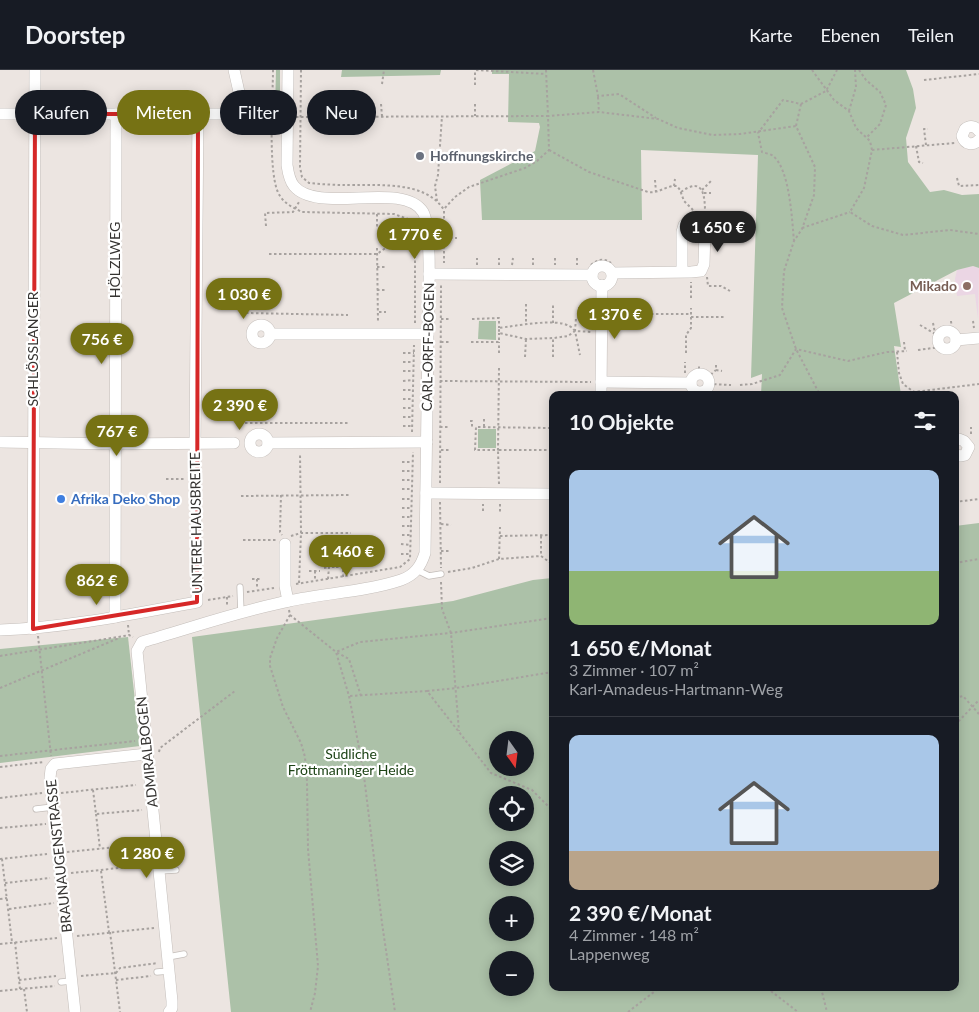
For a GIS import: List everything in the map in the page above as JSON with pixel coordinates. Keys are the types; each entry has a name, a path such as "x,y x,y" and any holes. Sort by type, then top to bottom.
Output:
{"street":[{"name":"SCHLÖSSLANGER","path":"35,70 35,90"},
{"path":"234,70 239,90"},
{"path":"288,70 287,165 289,177 294,186 303,193"},
{"path":"0,114 15,114"},
{"path":"107,114 116,114"},
{"name":"HÖLZLWEG","path":"115,617 116,114"},
{"path":"979,131 974,127 967,128 962,134 964,141 971,144 979,140"},
{"name":"SCHLÖSSLANGER","path":"35,135 33,442 35,629"},
{"name":"UNTERE HAUSBREITE","path":"197,602 195,444 198,135"},
{"name":"CARL-ORFF-BOGEN","path":"303,193 322,198 390,198 412,202 424,213 428,226 425,553 417,570"},
{"path":"612,273 691,272 704,264 700,222 686,222 683,228 691,272"},
{"path":"602,266 608,268 612,273 610,282 602,286 596,284 592,276 594,270 602,266"},
{"path":"429,274 592,276"},
{"path":"601,391 602,286"},
{"path":"953,331 952,348 946,350 938,339 943,332 953,331 979,338"},
{"path":"270,334 428,334"},
{"path":"601,382 705,380"},
{"path":"959,440 964,440 974,447 965,455 959,456"},
{"path":"0,442 115,444 234,443"},
{"path":"268,443 427,442"},
{"path":"426,493 549,494"},
{"path":"282,542 288,601 401,580 417,570"},
{"name":"ADMIRALBOGEN","path":"168,1012 172,1008 165,926 156,868 156,843 137,651 142,642 240,612 288,601"},
{"path":"0,630 35,629 197,602"},
{"name":"BRAUNAUGENSTRASSE","path":"75,1012 68,981 64,875 58,853 50,773 53,766 147,754"}],"lane":[{"path":"417,570 429,576 441,574"},
{"path":"240,587 240,612"},
{"path":"36,809 53,807"},
{"path":"156,868 176,870"},
{"path":"156,974 167,963 184,954"}],"path":[{"path":"273,90 274,70"},
{"path":"301,70 300,167 302,177 309,183 395,186 414,189 430,196 444,210 455,197 468,187 525,168 537,161 548,150 546,70"},
{"path":"382,84 384,70"},
{"path":"475,85 476,70 546,74"},
{"path":"593,70 600,112"},
{"path":"802,228 850,212 864,188 872,150 870,141 856,128 850,112 834,100 812,70"},
{"path":"794,241 788,188 782,168 774,156 762,152 758,133 783,100 801,104 826,91 837,70"},
{"path":"850,112 856,87 857,70"},
{"path":"857,70 880,92 886,105 880,124 866,138"},
{"path":"924,80 979,74"},
{"path":"598,96 619,94 658,119 678,128 712,135 740,134 796,126"},
{"path":"843,105 852,103"},
{"path":"381,104 382,116"},
{"path":"474,104 475,116"},
{"path":"801,104 796,126 815,167 814,195 802,228 794,241 784,271 782,308 796,349 818,391"},
{"path":"301,117 548,116 600,112 658,119"},
{"path":"437,202 435,186 438,175 442,116"},
{"path":"926,145 924,129 928,129"},
{"path":"272,135 273,177 276,187 280,197 295,209 302,212 394,214 408,218 415,231 413,471 410,558 407,563 400,567 309,582"},
{"path":"872,150 959,143 964,141"},
{"path":"916,146 919,162 923,163"},
{"path":"548,150 589,172 648,192 656,192 674,186"},
{"path":"957,178 959,186 979,184"},
{"path":"674,179 674,186"},
{"path":"655,180 656,192"},
{"path":"696,181 696,186"},
{"path":"702,190 711,181"},
{"path":"674,186 681,192 684,202 692,209 700,222"},
{"path":"681,192 696,186 704,193 700,222"},
{"path":"266,226 266,213 293,212 303,193"},
{"path":"704,193 711,193"},
{"name":"CARL-ORFF-BOGEN","path":"444,210 444,266 441,274 440,381 442,609 451,633 459,731"},
{"path":"850,212 872,226 904,235 950,230 979,234"},
{"path":"377,214 377,229"},
{"path":"444,238 457,238"},
{"path":"269,254 377,254 387,247"},
{"path":"377,248 378,334"},
{"path":"602,254 602,259"},
{"path":"476,266 477,258"},
{"path":"499,258 499,266"},
{"path":"512,266 513,258"},
{"path":"533,258 533,267"},
{"path":"555,258 555,267"},
{"path":"577,258 577,267"},
{"path":"377,267 387,267"},
{"path":"691,298 691,272 707,277 708,286 721,286 730,291"},
{"path":"377,290 386,290"},
{"path":"526,304 526,324"},
{"path":"553,304 553,323"},
{"path":"579,307 579,318 576,318 575,331 580,355"},
{"path":"686,353 686,335 691,328 691,308"},
{"path":"378,312 386,312"},
{"path":"246,314 348,315"},
{"path":"499,333 526,339 568,336 575,331 634,325 635,314 725,317"},
{"path":"472,319 499,318 499,353"},
{"path":"441,319 451,319"},
{"path":"499,328 553,323 568,325 575,331"},
{"path":"933,323 938,339"},
{"path":"920,325 938,339"},
{"path":"553,338 553,357"},
{"path":"525,357 526,339"},
{"path":"918,350 938,339"},
{"path":"441,342 451,342"},
{"path":"471,342 499,342"},
{"path":"796,349 848,360 887,352 906,351 904,342"},
{"path":"740,385 752,384 780,375 796,349"},
{"path":"897,352 899,372 903,384 910,391"},
{"path":"403,353 414,353"},
{"path":"403,362 414,362"},
{"path":"705,380 716,365"},
{"path":"499,368 498,450 500,494"},
{"path":"403,371 414,371"},
{"path":"705,380 722,371"},
{"path":"403,381 413,380"},
{"path":"705,380 731,385"},
{"path":"440,381 601,382"},
{"path":"933,391 979,384"},
{"path":"403,390 413,390"},
{"path":"403,399 413,399"},
{"path":"403,408 413,408"},
{"path":"403,417 413,417"},
{"path":"484,419 484,427"},
{"path":"470,421 472,421 471,427 549,428"},
{"path":"245,423 348,423"},
{"path":"403,426 412,426"},
{"path":"440,427 450,427"},
{"path":"475,450 476,427"},
{"path":"299,583 301,533 300,443"},
{"path":"440,450 449,450"},
{"path":"470,450 549,450"},
{"path":"402,462 413,462"},
{"path":"402,471 413,471"},
{"path":"166,479 196,478"},
{"path":"402,480 412,480"},
{"path":"402,489 412,489"},
{"path":"281,495 280,532 283,538 301,533 351,533"},
{"path":"241,496 350,495"},
{"path":"971,496 972,500"},
{"path":"402,499 412,499"},
{"path":"959,502 979,500"},
{"path":"483,502 483,511"},
{"path":"402,508 412,508"},
{"path":"402,517 411,517"},
{"path":"440,524 451,525"},
{"path":"402,526 411,526"},
{"path":"499,559 500,527"},
{"path":"500,536 549,534"},
{"path":"402,535 411,535"},
{"path":"541,535 541,556"},
{"path":"244,540 282,542"},
{"path":"402,544 411,545"},
{"path":"441,551 451,551"},
{"path":"401,554 410,554"},
{"path":"441,574 472,568 499,559 541,556 549,562"},
{"path":"959,562 979,559"},
{"path":"328,579 329,567"},
{"path":"343,567 343,577"},
{"path":"324,568 350,567"},
{"path":"309,571 320,571"},
{"path":"315,571 315,581"},
{"path":"252,579 262,579"},
{"path":"257,579 257,590"},
{"path":"197,602 241,594"},
{"path":"288,601 290,616 277,638 270,658 270,666 283,707 301,743 305,757 308,849 318,966 315,993 310,1012"},
{"path":"290,616 336,652 349,659 361,696"},
{"path":"336,652 360,642 451,633 549,618"},
{"path":"35,629 53,766"},
{"path":"0,656 129,635 137,639"},
{"path":"0,688 124,636"},
{"path":"336,652 349,696 363,768 382,923 396,1012"},
{"path":"349,696 456,688 549,672"},
{"path":"427,690 491,774 532,790 549,807"},
{"path":"159,752 160,748 178,733 235,691"},
{"path":"959,697 963,696 979,714"},
{"path":"959,721 979,700"},
{"path":"0,756 140,740"},
{"path":"0,767 44,762 53,766"},
{"path":"60,793 136,786"},
{"path":"93,790 100,849"},
{"path":"0,798 47,793"},
{"path":"96,814 147,809"},
{"path":"0,828 51,824"},
{"path":"20,989 1,859 156,843"},
{"path":"5,883 101,871 156,868"},
{"path":"101,871 120,1012"},
{"path":"0,899 7,898"},
{"path":"8,909 59,903"},
{"path":"0,944 165,926"},
{"path":"0,991 24,989 115,973 120,968 167,963"},
{"path":"116,980 156,974"},
{"path":"19,980 57,976"},
{"path":"24,989 27,1012"},
{"path":"628,1012 655,991"},
{"path":"771,991 798,1012"},
{"path":"822,991 827,1012"}],"highlighted area":[{"path":"35,114 198,114 197,602 33,629"}],"shaded area":[{"name":"Mikado","path":"973,266 979,268 978,319 975,294 957,296 955,279 957,270"}],"green space":[{"path":"276,70 280,70 280,90 276,90"},
{"path":"342,70 441,70 440,75 341,77"},
{"path":"492,70 906,70 913,89 916,108 906,138 908,162 930,192 944,190 962,195 979,194 979,268 973,266 957,270 894,303 901,347 894,346 900,391 761,391 762,374 751,378 758,155 641,150 642,220 482,220 480,180 535,151 540,127 539,123 508,122 509,74 492,74"},
{"path":"479,321 496,321 496,340 478,339"},
{"path":"478,429 496,429 496,448 478,448"},
{"name":"Südliche Fröttmaninger Heide","path":"979,523 979,1012 231,1012 192,637 453,601 533,580 549,578 549,991 959,991 959,526"},
{"path":"128,637 140,746 0,763 0,649"}],"place":[{"name":"Hoffnungskirche","path":"420,156"},
{"name":"Mikado","path":"967,286"},
{"name":"Afrika Deko Shop","path":"61,499"}]}
